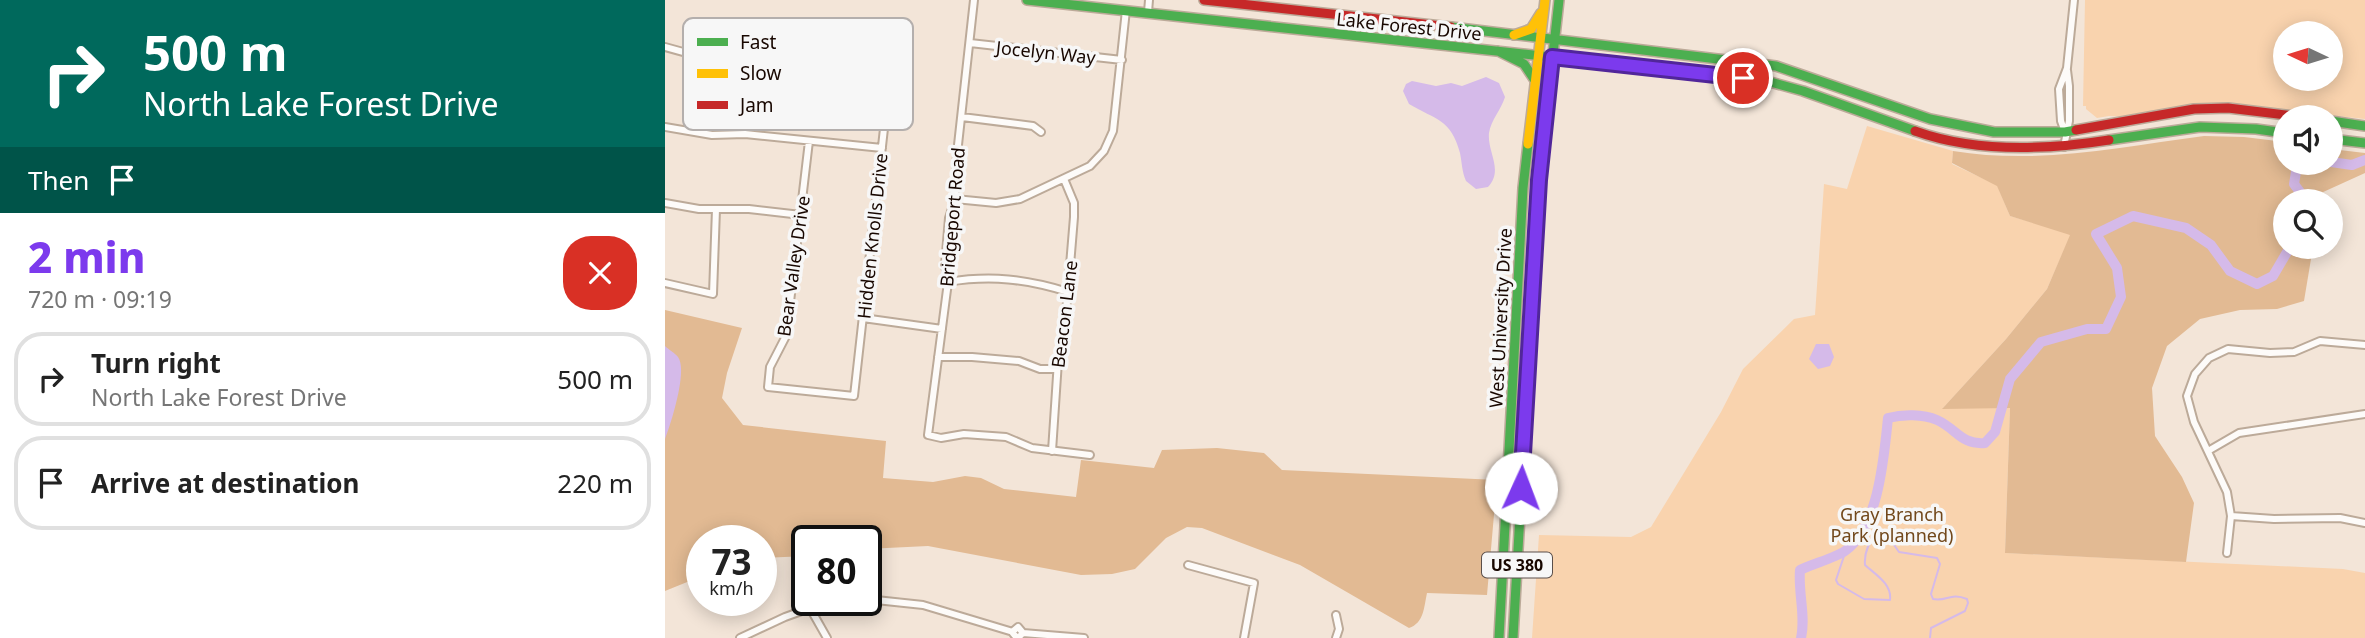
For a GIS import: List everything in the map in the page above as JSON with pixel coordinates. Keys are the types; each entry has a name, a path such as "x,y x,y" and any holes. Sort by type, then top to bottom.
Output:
{"main road":[{"name":"Lake Forest Drive","path":"1027,0 1763,80 1928,135 1989,147 2064,147 2200,127 2273,131"},
{"name":"Lake Forest Drive","path":"1203,0 1776,66 1930,119 1994,132 2065,132 2194,109 2228,108 2273,113"},
{"name":"West University Drive","path":"1513,638 1539,180 1559,0"},
{"path":"1514,35 1527,32 1532,27 1545,3"},
{"name":"West University Drive","path":"1499,638 1523,188 1545,3"},
{"path":"1498,51 1521,60 1535,80"},
{"path":"1701,72 1703,56"},
{"path":"1833,102 1839,87"},
{"path":"2343,122 2365,125"},
{"path":"2343,140 2365,143"},
{"path":"1510,437 1518,447 1513,540 1518,554"}],"street":[{"name":"Bridgeport Road","path":"974,0 955,199 945,265 948,282 928,435 941,438 964,434 1006,437 1032,448 1052,451"},
{"path":"1148,12 1149,0"},
{"path":"2064,147 2069,109 2067,68 2074,0"},
{"path":"955,199 996,203 1020,199 1090,166 1104,151 1113,131 1126,10"},
{"name":"Jocelyn Way","path":"970,43 1122,60"},
{"name":"Hidden Knolls Drive","path":"665,47 683,52"},
{"path":"961,117 1033,125 1041,132"},
{"path":"665,127 712,135 745,134 882,148"},
{"name":"Hidden Knolls Drive","path":"854,396 884,130"},
{"name":"Bear Valley Drive","path":"809,141 786,336 770,367 768,387 854,396"},
{"name":"Beacon Lane","path":"1052,451 1057,369 1075,216 1074,203 1063,178"},
{"path":"665,204 699,209 749,209 800,215"},
{"path":"665,283 713,294 716,209"},
{"path":"948,282 979,277 1037,282 1068,292"},
{"path":"863,318 941,329"},
{"path":"2227,553 2231,516 2227,492 2194,422 2187,396 2195,374 2209,358 2228,349 2294,352 2320,341 2365,345"},
{"path":"938,357 972,356 1019,361 1039,369 1057,369"},
{"path":"2208,451 2239,433 2365,414"},
{"path":"1052,451 1090,455"},
{"path":"2231,516 2274,519 2340,518 2365,523"},
{"path":"1188,565 1254,583 1244,638"},
{"path":"882,601 904,602 1018,636 1084,638"},
{"path":"740,638 791,615"},
{"path":"1336,615 1339,629 1336,638"},
{"path":"815,616 827,638"}],"green space":[{"path":"2085,0 2365,0 2365,119 2343,117 2343,105 2273,105 2273,109 2253,107 2097,118 2083,106"},
{"name":"Gray Branch Park (planned)","path":"1867,126 1953,151 1952,164 1997,185 2010,216 2071,234 2047,289 1943,408 2010,407 2005,553 2343,569 2365,573 2365,638 1532,638 1539,535 1631,537 1651,527 1721,412 1743,369 1794,319 1815,315 1824,184 1847,189"}],"shaded area":[{"path":"1486,77 1499,83 1505,97 1489,133 1495,167 1493,181 1488,187 1476,189 1466,181 1452,133 1441,122 1409,104 1403,91 1406,84 1412,81 1436,86 1451,83 1462,86"},
{"path":"2204,136 2273,141 2273,175 2343,175 2343,150 2365,153 2365,173 2330,189 2273,189 2273,259 2311,259 2304,301 2277,309 2240,310 2200,319 2167,346 2152,388 2155,436 2182,477 2194,503 2186,562 2005,553 2010,408 1942,409 2047,289 2070,235 2010,216 1997,186 1952,163 1953,151 2016,156 2110,149"},
{"path":"665,310 742,328 722,398 743,425 886,441 883,478 933,482 965,476 981,478 1004,489 1076,497 1081,460 1154,468 1162,450 1217,448 1264,453 1282,470 1497,480 1487,595 1427,593 1418,622 1409,628 1300,565 1202,528 1187,527 1166,538 1135,569 1112,574 1081,575 928,546 882,548 882,525 791,525 791,557 777,557 777,525 686,525 686,582 665,591"},
{"path":"1816,344 1829,344 1834,357 1830,366 1818,369 1809,359"},
{"path":"665,346 678,357 681,373 665,439"}],"waterway":[{"path":"2343,164 2352,165 2365,160"},
{"path":"2296,175 2294,184 2298,189"},
{"path":"1801,638 1803,621 1800,570 1845,551 1865,525 1878,490 1888,418 1913,415 1931,418 1970,442 1985,443 1995,432 2010,379 2041,342 2087,329 2106,329 2121,297 2117,268 2096,234 2133,216 2186,228 2211,245 2230,271 2257,284 2273,276 2283,259"},
{"path":"1846,550 1836,580 1838,584 1864,599 1890,600 1886,585 1865,565 1868,548 1877,534 1887,535 1899,552 1937,558 1940,564 1931,594 1933,599 1956,596 1967,599 1968,603 1965,611 1931,628 1930,638"}],"traffic: fast":[{"path":"1027,0 1763,80 1803,91 1915,131"},
{"path":"1513,638 1539,180 1559,0"},
{"path":"1451,27 1776,66 1930,119 1994,132 2076,130"},
{"path":"1498,51 1524,64 1534,79"},
{"path":"2343,123 2365,126"},
{"path":"2109,140 2200,127 2273,131"},
{"path":"2343,140 2365,143"},
{"path":"1499,638 1523,188 1528,144"}],"traffic: slow":[{"path":"1528,144 1545,0"},
{"path":"1514,35 1531,29 1541,13"}],"traffic: jam":[{"path":"1204,0 1451,27"},
{"path":"2076,130 2194,109 2228,108 2273,113"},
{"path":"1915,131 1962,143 2011,148 2109,140"}],"route":[{"path":"1521,488 1539,180 1552,57 1743,78"}]}
